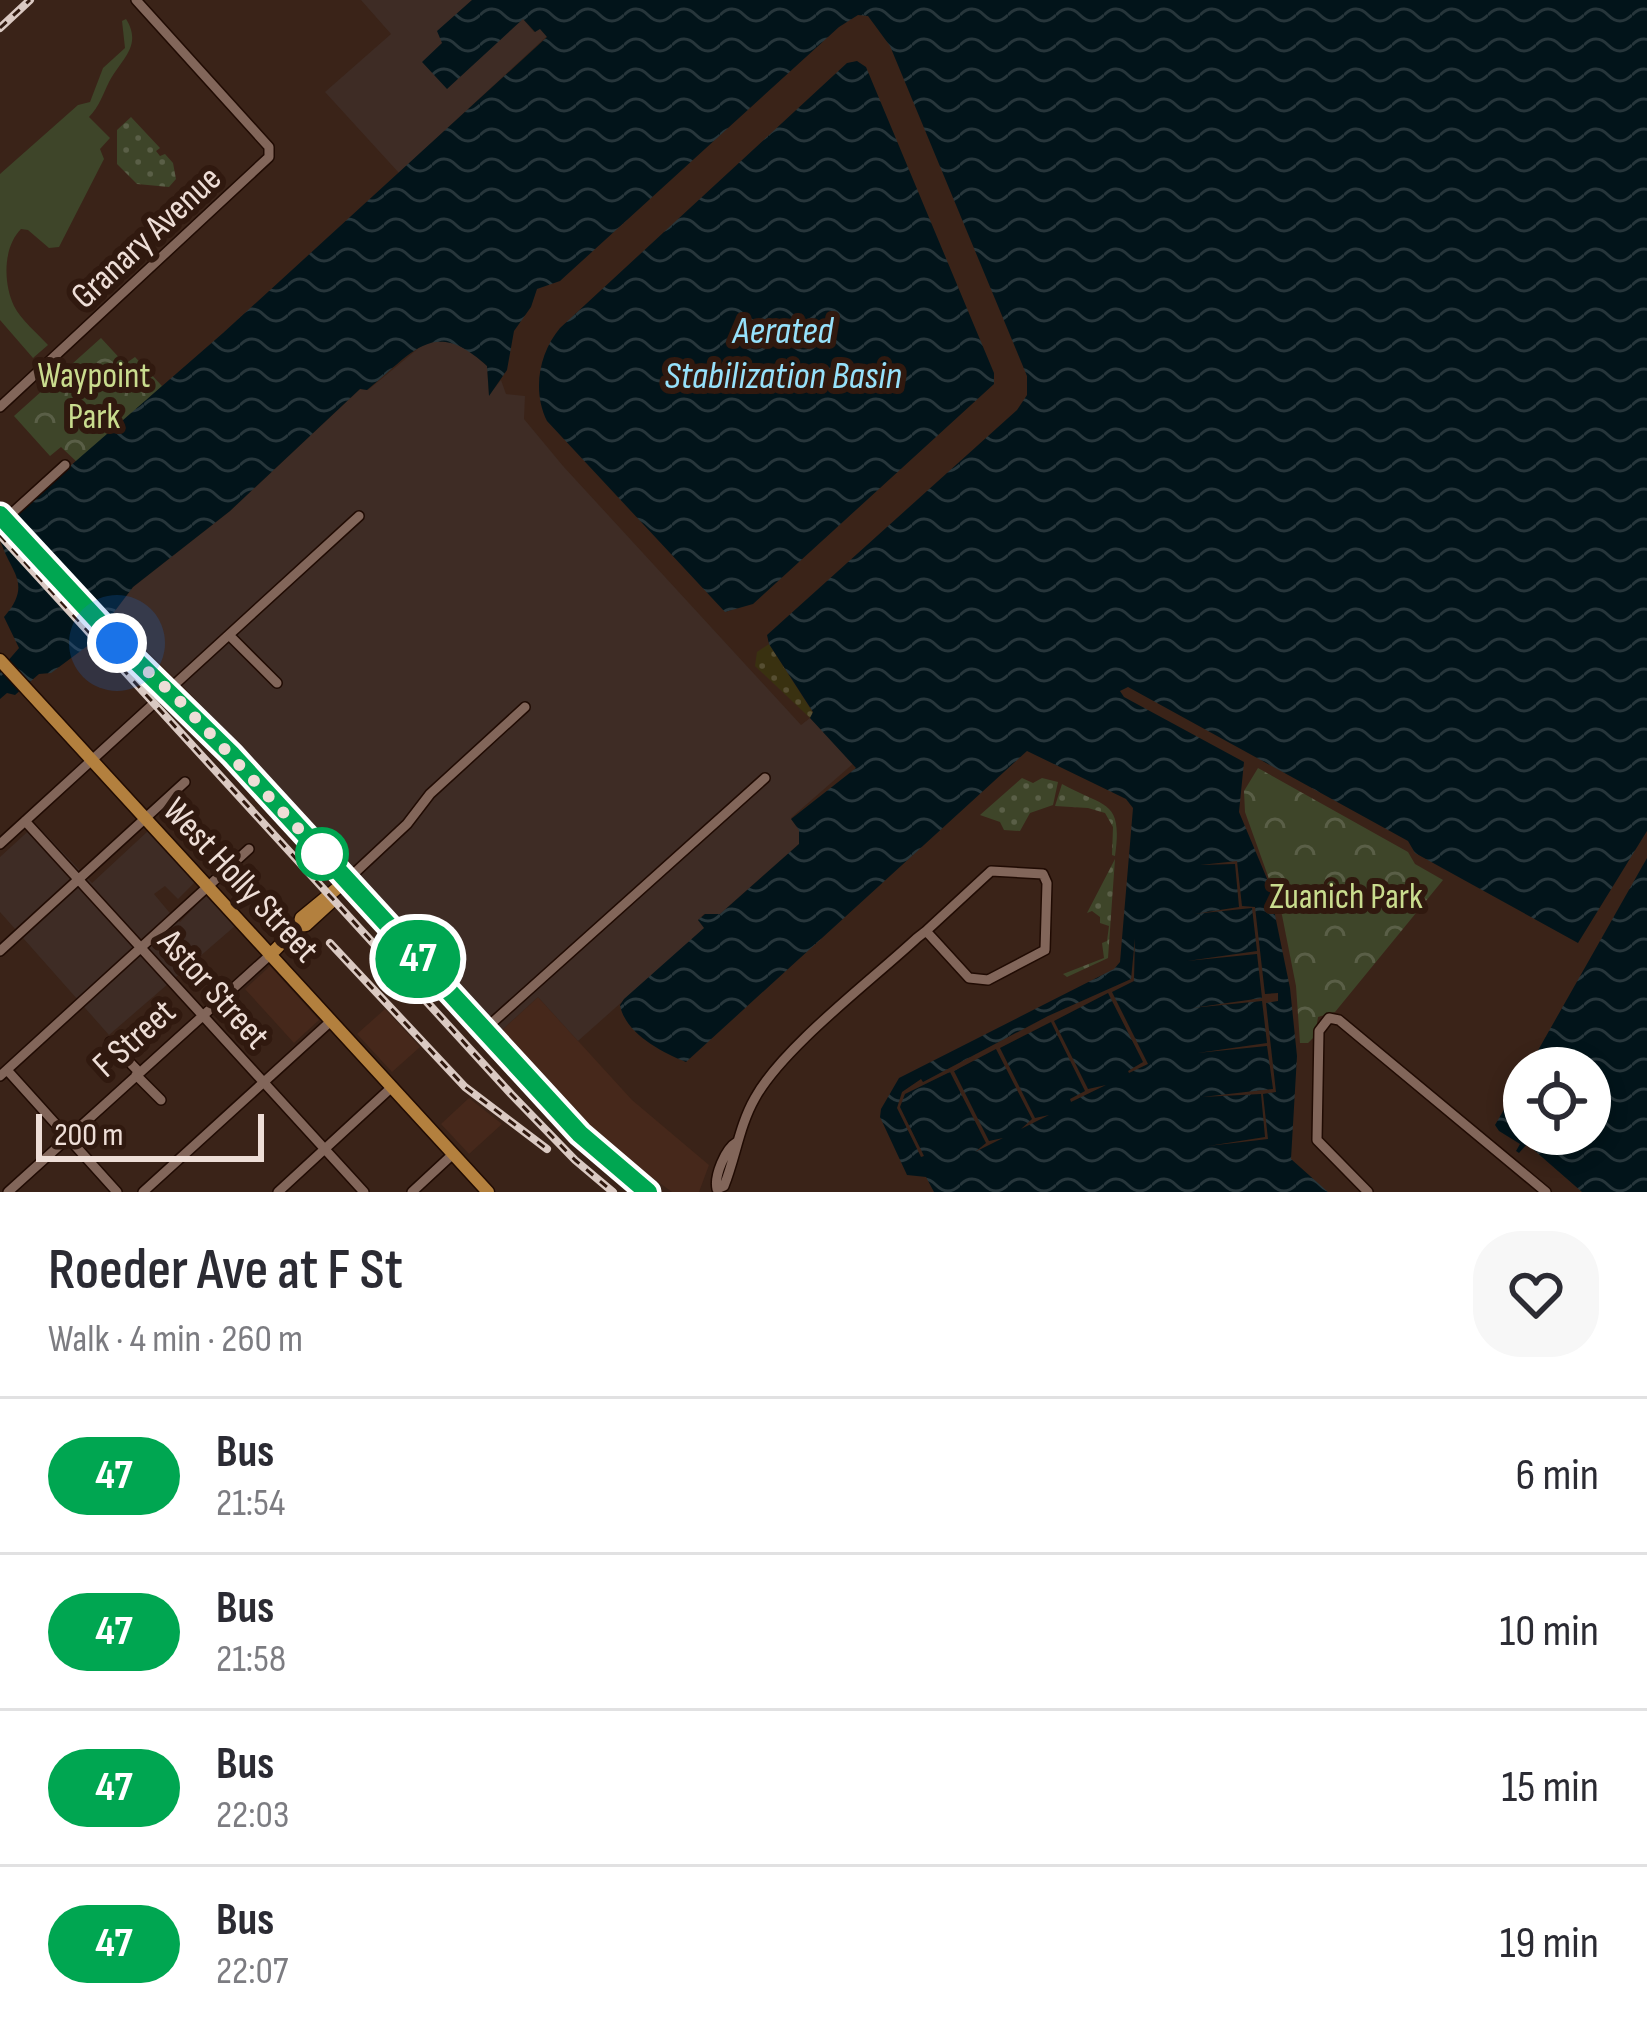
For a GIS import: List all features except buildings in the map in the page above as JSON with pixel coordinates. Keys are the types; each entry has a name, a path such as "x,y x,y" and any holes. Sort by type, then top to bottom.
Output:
{"main road":[{"path":"6,521 346,881"},
{"name":"West Holly Street","path":"0,660 488,1192"},
{"name":"F Street","path":"270,955 330,903 329,896 346,881"}],"street":[{"name":"Granary Avenue","path":"0,407 268,160 270,152 136,0"},
{"path":"6,521 65,465"},
{"path":"0,844 359,516"},
{"path":"229,634 277,683"},
{"name":"F Street","path":"346,881 430,794 525,707"},
{"path":"484,1030 765,778"},
{"path":"0,951 185,782"},
{"name":"Astor Street","path":"25,821 364,1192"},
{"path":"117,1192 3,1073 249,849"},
{"path":"716,1190 724,1186 756,1096 778,1064 991,871 1043,874 1048,888 1045,950 988,980 969,978 926,931"},
{"path":"346,881 598,1152 648,1192"},
{"name":"F Street","path":"8,1192 270,955"},
{"path":"1368,1192 1318,1145 1319,1042 1322,1023 1329,1018 1339,1020 1546,1192"},
{"path":"143,1192 331,1021"},
{"path":"110,1042 160,1100"},
{"path":"278,1192 392,1087"},
{"path":"412,1192 453,1154"}],"shaded area":[{"path":"361,0 472,0 438,31 523,19 534,32 540,28 547,36 399,173 325,92 391,34"},
{"path":"445,339 487,366 489,395 501,380 506,394 525,396 524,419 563,466 801,725 810,718 855,762 791,818 799,830 799,844 720,914 704,914 698,920 705,928 578,1041 538,997 501,1031 185,688 111,616 133,587 230,511 360,389 368,390 426,342"},
{"path":"36,824 92,883 148,831 195,882 178,899 165,886 154,894 169,912 180,922 206,895 235,926 109,1035 0,912 0,857"},
{"path":"270,966 319,1020 294,1043 245,989"},
{"path":"538,997 632,1100 709,1165 699,1192 672,1192 635,1165 589,1126 501,1031"},
{"path":"385,1009 420,1047 392,1072 357,1034"},
{"path":"469,1098 502,1124 469,1154 441,1124"}],"green space":[{"path":"126,19 131,45 89,117 110,138 100,149 104,159 59,247 49,248 21,229 8,255 14,306 48,345 33,358 0,320 0,174 78,105 90,102 103,68 125,48 122,21"},
{"path":"131,117 160,148 156,151 160,156 165,154 173,163 176,179 169,187 137,184 117,164 117,130"},
{"name":"Waypoint Park","path":"101,338 125,364 135,357 162,386 78,463 61,447 50,456 14,416"},
{"name":"Zuanich Park","path":"1258,768 1408,852 1415,864 1443,880 1335,1012 1318,1017 1315,1036 1308,1043 1300,1043 1296,986 1282,915 1245,812 1244,791"},
{"path":"1022,778 1033,783 1042,778 1058,782 1053,805 1030,813 1020,831 1004,830 1000,822 980,815"},
{"path":"1062,784 1100,802 1113,814 1115,856 1113,827 1105,813 1055,806"},
{"path":"1115,859 1108,958 1067,977 1063,974 1104,958 1102,943 1107,941 1109,926 1100,923 1092,911 1087,913"}],"sand":[{"path":"769,644 813,713 810,718 755,666 757,652"}],"water":[{"path":"472,0 1647,0 1647,831 1578,943 1415,853 1408,841 1128,687 1120,691 1244,762 1239,812 1268,881 1290,988 1297,1056 1291,1159 1328,1192 934,1192 926,1177 907,1175 880,1117 899,1078 1120,962 1133,808 1126,799 1027,751 686,1062 646,1040 623,1015 620,1005 624,999 704,928 698,920 705,914 720,914 799,844 799,830 791,819 856,768 810,718 813,712 767,635 1017,410 1027,395 1027,376 890,46 868,16 858,15 839,27 560,281 537,289 514,331 507,370 489,396 487,366 468,351 437,342 411,353 367,390 360,389 230,511 133,587 90,644 51,673 39,674 15,695 7,693 0,699 0,670 19,648 4,617 17,595 17,577 0,539 19,523 15,514 223,333 547,37 523,19 447,89 422,62 442,43 437,31"},
{"name":"Aerated Stabilization Basin","path":"857,61 866,67 994,373 994,384 753,604 725,612 547,421 539,385 543,361 560,328 847,63"},
{"path":"1647,858 1647,1192 1582,1192 1540,1155 1611,1155 1611,1047 1540,1047"},
{"path":"1503,1111 1503,1133 1495,1125"}],"pier":[{"path":"1237,861 1242,906 1255,907 1265,994 1278,993 1278,1001 1266,1003 1276,1092 1263,1094 1268,1139 1208,1146 1265,1137 1261,1094 1202,1097 1273,1089 1267,1046 1197,1053 1267,1043 1262,1001 1192,1008 1262,998 1257,954 1187,961 1257,951 1252,908 1194,914 1239,907 1235,864 1200,865"},
{"path":"1135,938 1134,981 1112,992 1148,1064 1129,1073 1143,1062 1108,993 1054,1021 1088,1089 1106,1085 1071,1102 1085,1091 1051,1022 1000,1048 1035,1118 1049,1115 1021,1129 1032,1119 996,1049 954,1071 989,1141 1003,1138 975,1152 986,1143 950,1072 905,1094 900,1107 921,1157 897,1108 902,1092 1131,979"}],"railway":[{"path":"0,28 30,0"},
{"path":"0,535 511,1094 613,1192"},
{"path":"330,943 465,1087 547,1149"}],"bus line":[{"name":"47","path":"0,515 127,652 232,755 580,1134 648,1192"}],"route":[{"path":"117,643 178,699 322,854"}]}
